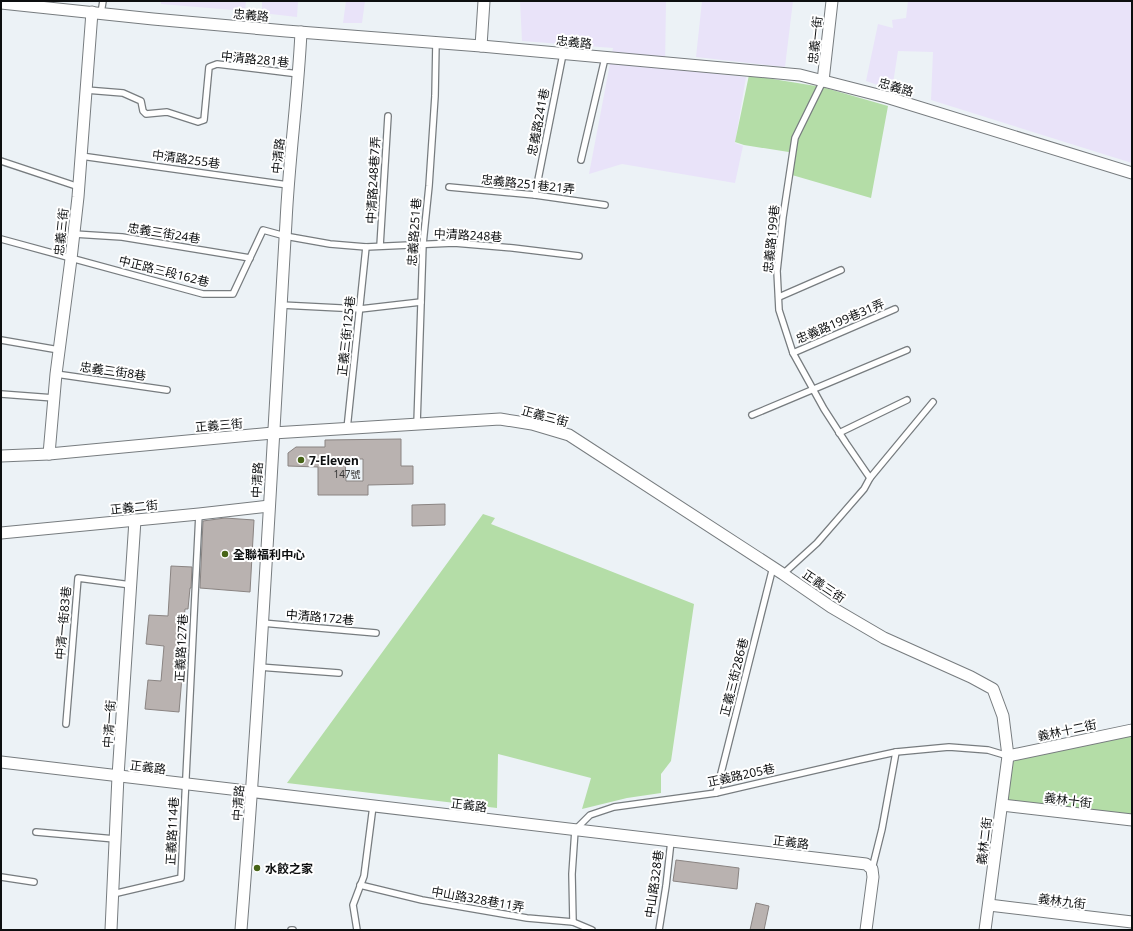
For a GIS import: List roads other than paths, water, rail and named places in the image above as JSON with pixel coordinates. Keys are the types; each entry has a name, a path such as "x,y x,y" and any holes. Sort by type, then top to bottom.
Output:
{"street":[{"path":"481,46 484,1"},
{"name":"忠義一街","path":"823,81 832,1"},
{"name":"忠義路","path":"1,3 301,32 436,42 800,75 886,97 1132,174"},
{"name":"忠義三街","path":"49,454 56,374 79,187 86,90 96,13"},
{"name":"中清路","path":"241,930 252,792 288,184 299,74 301,32"},
{"name":"正義三街","path":"1,456 49,454 273,433 500,418 532,424 569,436 773,567 831,607 884,638 971,677 993,689 1003,716 1008,756"},
{"name":"正義二街","path":"1,533 269,506"},
{"name":"中清一街","path":"110,930 118,776 135,520"},
{"path":"1,533 1,539"},
{"name":"義林十二街","path":"1008,756 1132,730"},
{"name":"義林二街","path":"985,930 1008,756"},
{"name":"正義路","path":"1,762 866,864 872,869"},
{"name":"義林十街","path":"1002,805 1132,820"},
{"path":"866,930 873,877 872,869"},
{"name":"義林九街","path":"989,905 1132,922"}],"lane":[{"path":"96,13 103,1"},
{"name":"忠義路251巷","path":"417,424 423,244 429,186 435,96 436,42"},
{"name":"忠義路241巷","path":"535,195 563,54"},
{"path":"581,160 605,58"},
{"name":"中清路281巷","path":"86,90 123,93 141,101 143,111 146,114 167,112 198,122 204,120 209,67 217,64 299,74"},
{"name":"忠義路199巷","path":"823,81 795,138 783,217 777,271 779,310 793,353 824,409 870,478"},
{"name":"中清路248巷7弄","path":"380,246 388,116"},
{"name":"中清路255巷","path":"81,156 288,184"},
{"path":"1,161 79,187"},
{"name":"忠義路251巷21弄","path":"449,187 535,195 605,205"},
{"name":"中正路三段162巷","path":"1,239 203,294 233,294 263,230 285,236"},
{"name":"忠義三街24巷","path":"74,234 122,238 250,258"},
{"name":"中清路248巷","path":"285,236 330,244 366,247 454,243 506,247 579,256"},
{"name":"正義三街125巷","path":"347,429 366,247"},
{"path":"779,297 841,270"},
{"path":"281,305 360,309 421,302"},
{"name":"忠義路199巷31弄","path":"793,353 895,309"},
{"path":"1,340 59,350"},
{"path":"752,416 907,350"},
{"name":"忠義三街8巷","path":"56,374 167,390"},
{"path":"1,394 54,398"},
{"path":"839,433 907,400"},
{"path":"783,574 817,543 864,489 870,478 933,402"},
{"name":"正義路127巷","path":"185,784 199,514"},
{"name":"正義三街286巷","path":"716,793 773,567"},
{"name":"中清一街83巷","path":"66,724 78,578 131,585"},
{"name":"中清路172巷","path":"262,623 376,633"},
{"path":"259,667 339,673"},
{"name":"正義路205巷","path":"575,830 590,815 614,807 716,793 896,752 949,747 988,750 1008,756"},
{"path":"872,869 882,828 896,752"},
{"name":"正義路114巷","path":"112,894 181,878 185,784"},
{"path":"358,930 353,905 364,876 373,806"},
{"path":"573,922 572,874 575,830"},
{"path":"36,832 115,839"},
{"name":"中山路328巷","path":"659,930 671,841"},
{"path":"1,877 34,882"},
{"name":"中山路328巷11弄","path":"360,885 422,900 527,918 573,922 592,930"}],"place":[{"name":"7-Eleven","path":"301,460"},
{"name":"全聯福利中心","path":"225,554"},
{"name":"水餃之家","path":"257,868"}]}
